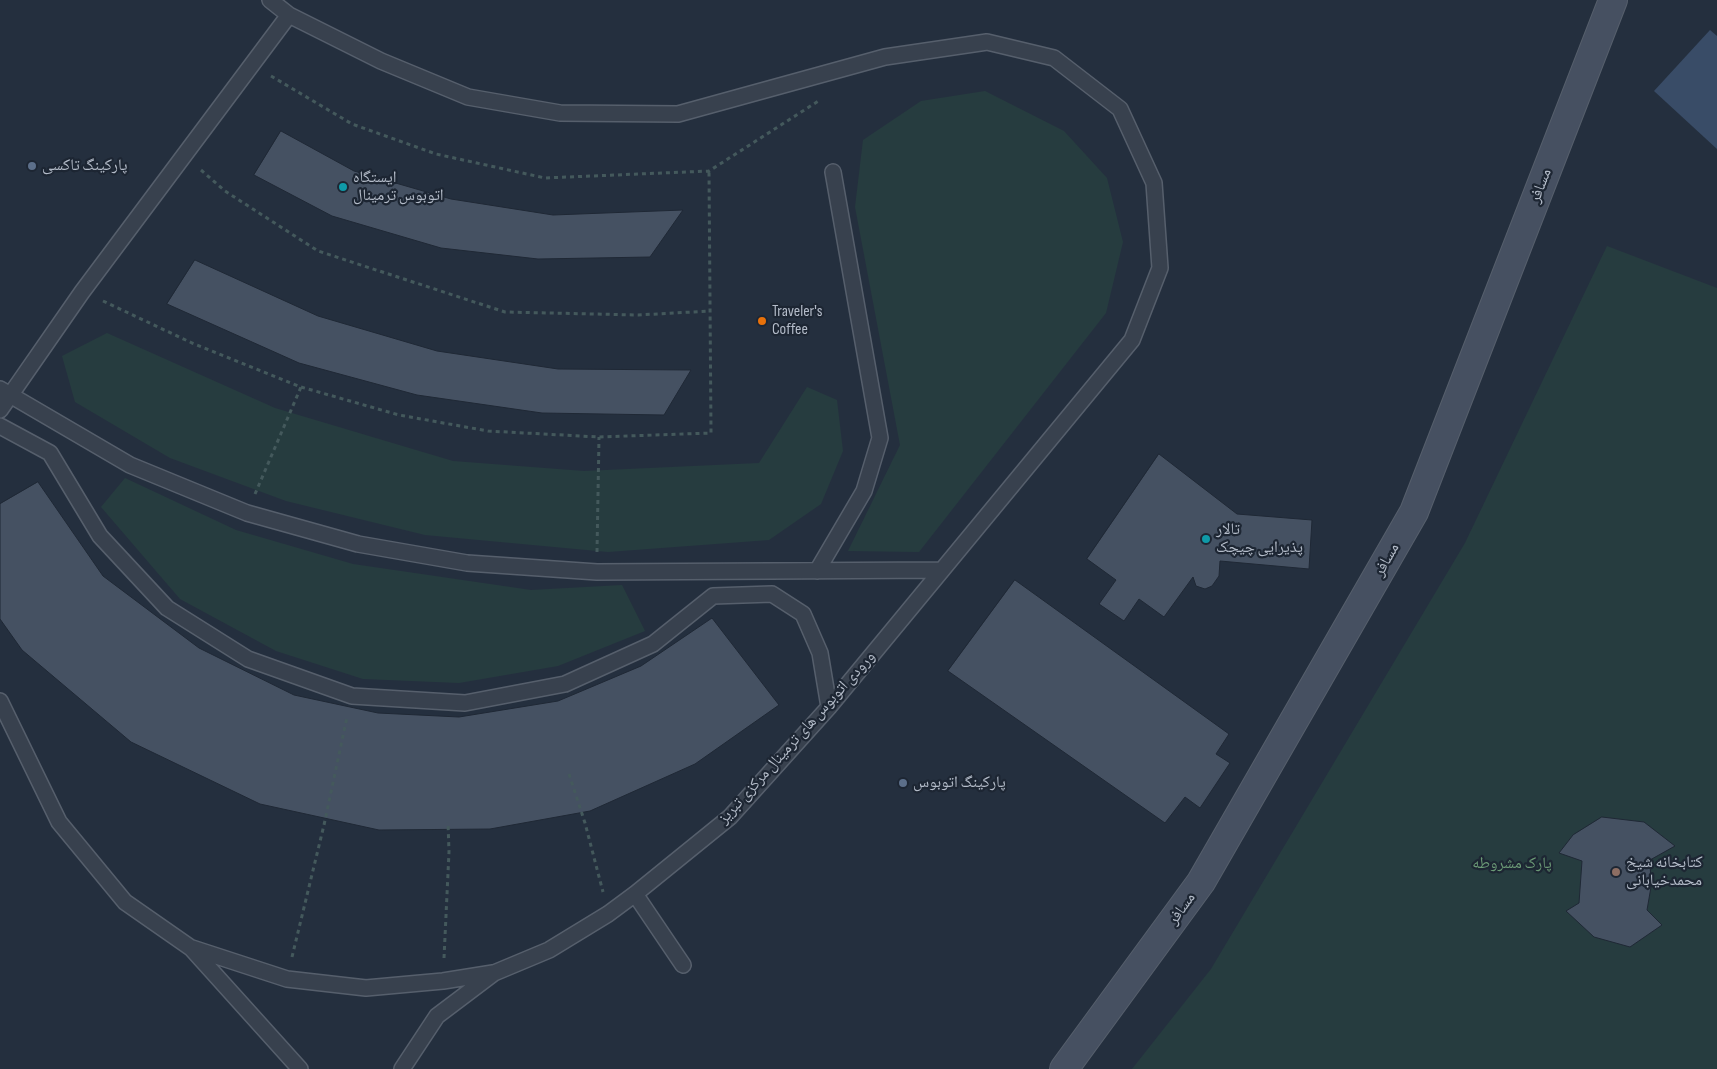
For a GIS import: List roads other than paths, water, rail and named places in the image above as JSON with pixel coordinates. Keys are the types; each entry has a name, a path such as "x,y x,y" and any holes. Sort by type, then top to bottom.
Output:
{"main road":[{"name":"مسافر","path":"1064,1069 1201,882 1414,512 1613,0"}],"lane":[{"name":"ورودی اتوبوس های ترمینال مرکزی تبریز","path":"270,0 289,15 381,61 468,97 560,113 678,114 885,57 988,42 1054,58 1120,109 1154,183 1160,268 1132,340 829,707 730,817 608,914 549,950 494,973 437,1016 402,1069"},
{"path":"0,410 5,392 289,15"},
{"path":"817,571 864,491 880,438 833,172"},
{"path":"5,392 130,465 247,513 358,544 467,563 597,572 942,570"},
{"path":"0,426 50,453 100,536 167,608 248,658 352,696 465,703 565,684 653,644 713,596 772,594 803,614 820,653 829,707"},
{"path":"0,701 59,822 126,902 191,948 300,1069"},
{"path":"635,894 683,965"},
{"path":"191,948 287,979 366,988 444,981 494,973"}],"water":[{"path":"1710,30 1717,36 1717,149 1654,91"}],"place":[{"name":"پارکینگ تاکسی","path":"32,166"},
{"name":"ایستگاه اتوبوس ترمینال","path":"343,187"},
{"name":"Traveler's Coffee","path":"762,321"},
{"name":"تالار پذیرایی چیچک","path":"1206,539"},
{"name":"پارکینگ اتوبوس","path":"903,783"},
{"name":"کتابخانه شیخ محمدخیابانی","path":"1616,872"}],"park label":[{"name":"پارک مشروطه","path":"1512,864"}]}
